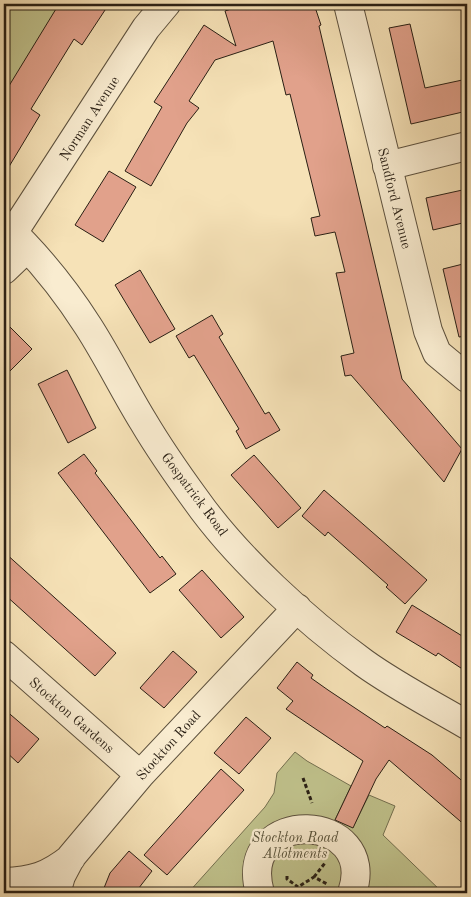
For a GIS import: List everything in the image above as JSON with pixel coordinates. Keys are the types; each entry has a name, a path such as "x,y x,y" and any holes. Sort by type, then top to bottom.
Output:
{"street":[{"name":"Norman Avenue","path":"4,270 14,235 146,28 166,4"},
{"name":"Sandford Avenue","path":"348,4 428,331 437,353 467,378"},
{"path":"387,166 467,146"},
{"name":"Gospatrick Road","path":"14,235 69,299 88,326 143,423 197,502 261,575 297,608 363,662 467,725"},
{"name":"Stockton Road","path":"56,893 61,876 71,857 140,775 297,608"},
{"name":"Stockton Gardens","path":"4,655 140,775"},
{"path":"260,893 257,870 261,856 269,845 286,832 307,828 321,830 334,836 352,858 355,872 341,890"},
{"path":"12,881 53,872 71,857"},
{"path":"12,881 38,883 51,893"}],"path":[{"path":"320,858 332,866"},
{"path":"295,893 325,863"},
{"path":"287,873 288,879 298,888"},
{"path":"314,876 341,890"}],"green space":[{"path":"4,4 88,4 64,32 4,125"},
{"name":"Stockton Road Allotments","path":"295,752 351,786 335,820 353,827 369,795 395,806 383,835 443,893 188,893 265,807 274,793 277,773"}],"building":[{"path":"59,4 109,4 82,45 74,39 31,109 40,115 4,175 4,94"},
{"path":"247,4 314,4 321,25 319,26 402,379 462,449 444,482 351,375 345,376 341,356 354,353 336,273 345,272 335,232 315,236 311,218 320,216 290,94 286,95 273,41 215,60 189,101 199,108 187,123 151,186 125,171 162,107 154,102 204,25 236,46 225,11"},
{"path":"410,24 425,88 467,79 467,111 411,124 389,28"},
{"path":"109,171 136,187 103,242 75,225"},
{"path":"467,189 467,222 433,230 426,198"},
{"path":"467,263 467,336 459,337 443,269"},
{"path":"140,270 175,329 150,343 115,285"},
{"path":"212,315 223,334 219,337 265,414 269,412 280,430 246,449 236,431 239,429 194,355 189,358 176,336"},
{"path":"4,321 32,349 4,377"},
{"path":"67,370 96,428 68,443 38,384"},
{"path":"84,454 97,471 95,473 160,558 162,556 176,574 150,593 58,473"},
{"path":"254,455 301,508 278,528 231,475"},
{"path":"324,490 427,580 405,604 386,587 388,585 328,532 325,536 302,516"},
{"path":"4,552 116,653 95,676 4,594"},
{"path":"202,570 244,617 221,638 179,590"},
{"path":"412,605 467,639 467,672 438,653 436,656 396,632"},
{"path":"173,651 197,672 164,708 140,688"},
{"path":"297,662 313,675 311,678 385,728 387,726 432,755 467,785 467,827 389,760 376,779 353,828 335,820 363,761 286,709 293,701 277,688"},
{"path":"4,709 39,739 18,763 4,750"},
{"path":"246,717 271,738 239,774 214,753"},
{"path":"221,769 244,790 167,875 144,855"},
{"path":"129,851 152,871 135,893 102,893 110,873"}]}
